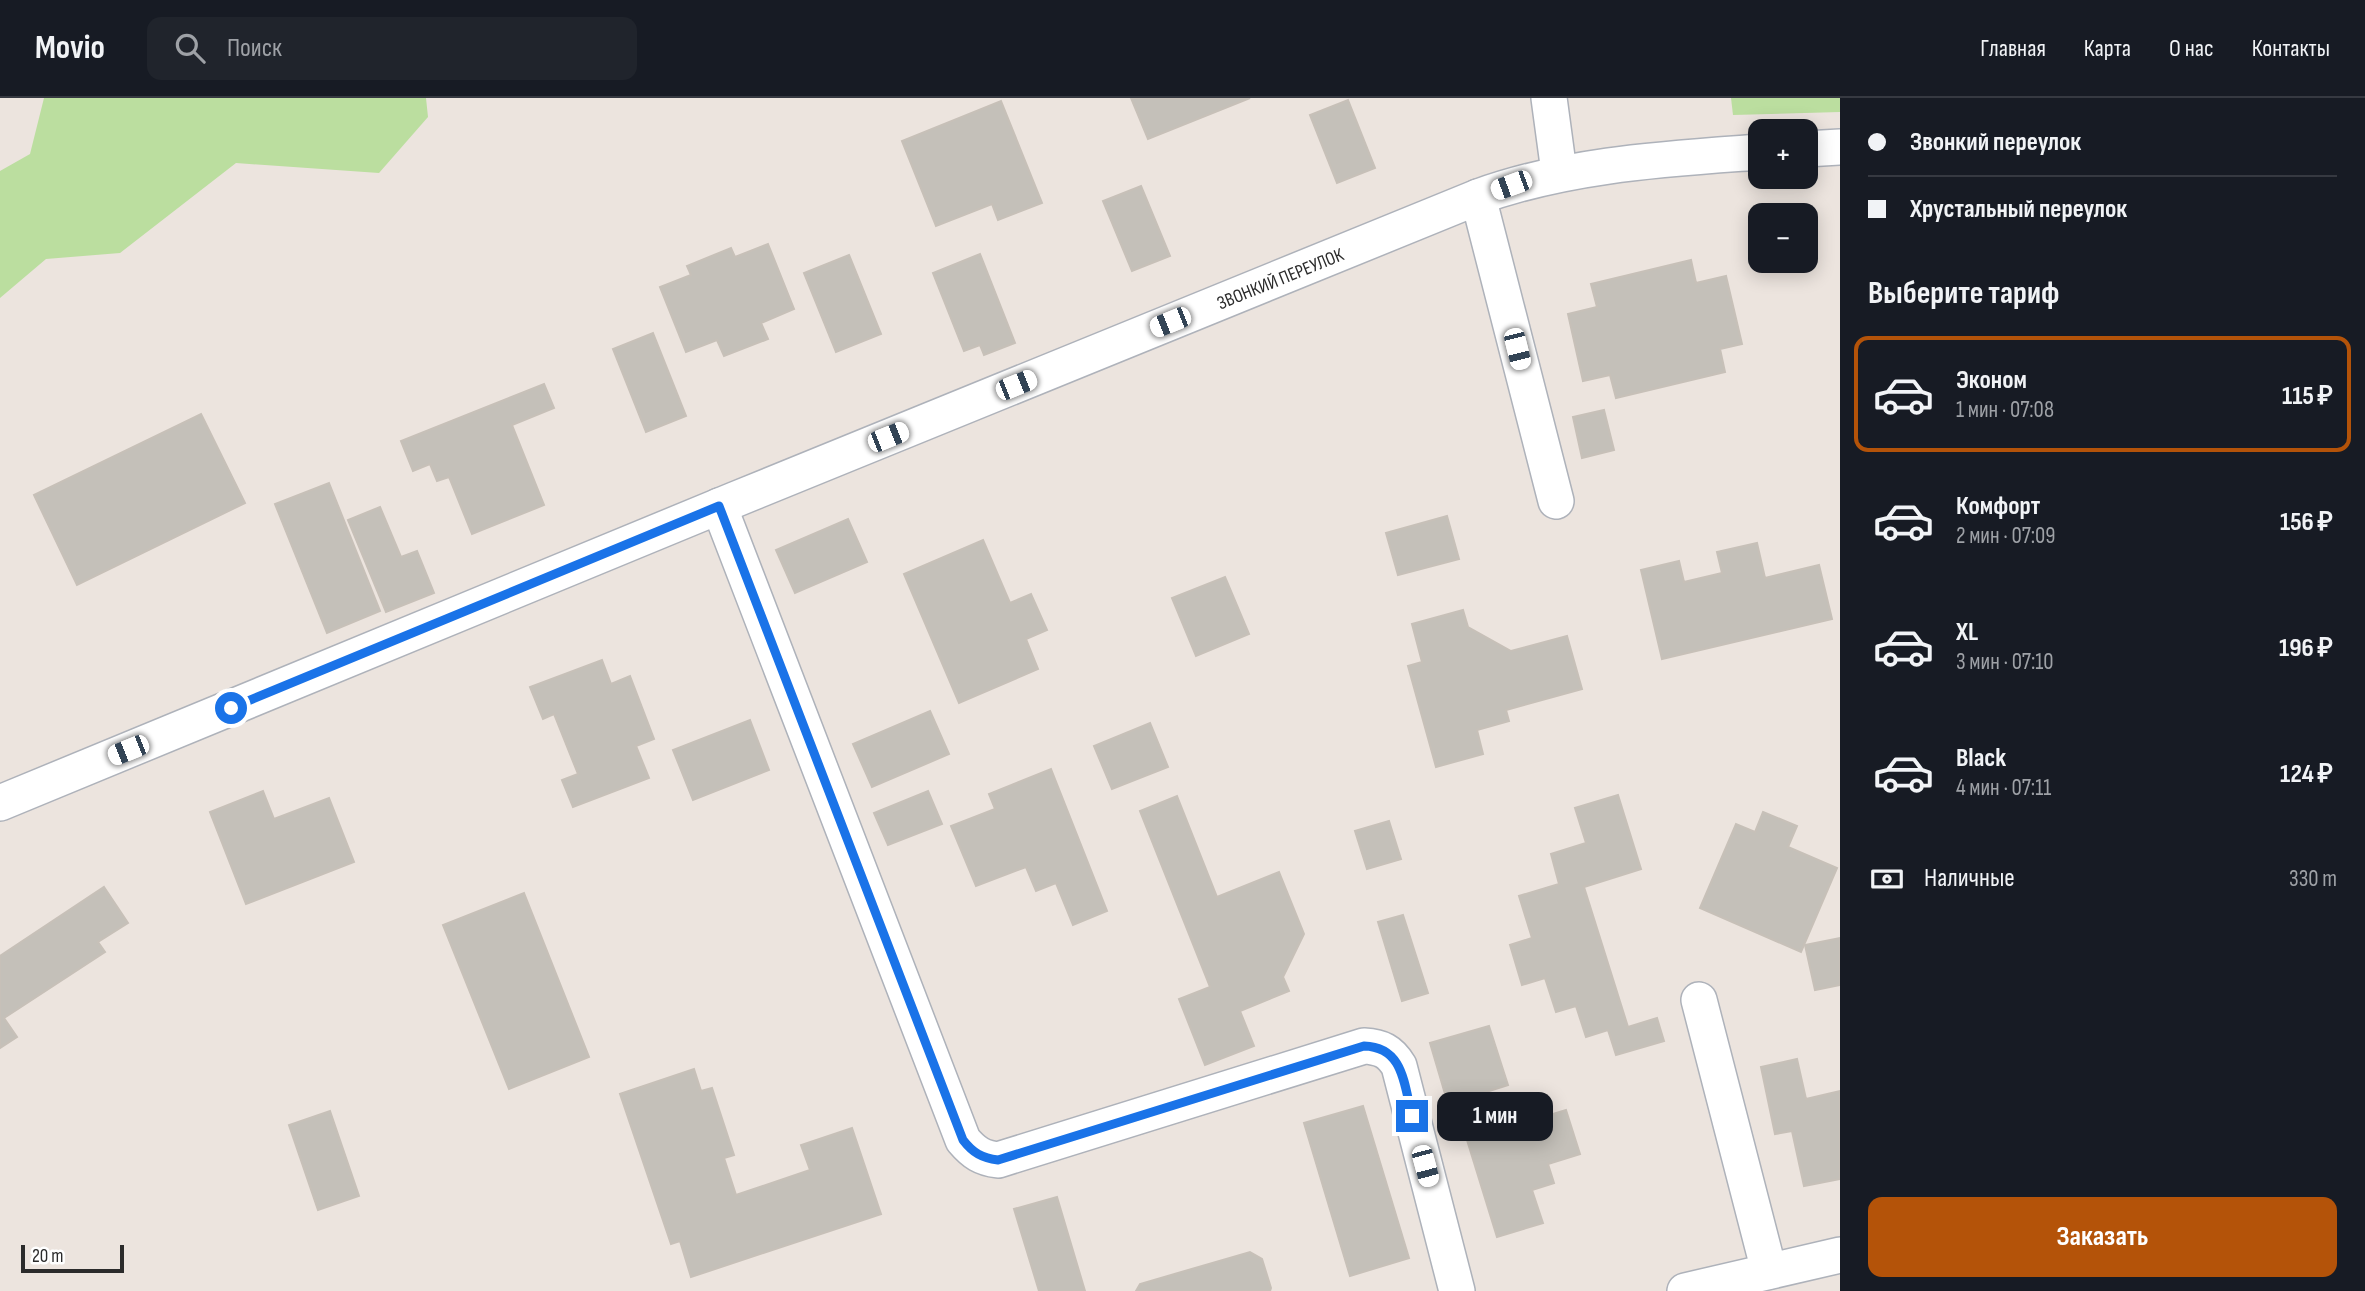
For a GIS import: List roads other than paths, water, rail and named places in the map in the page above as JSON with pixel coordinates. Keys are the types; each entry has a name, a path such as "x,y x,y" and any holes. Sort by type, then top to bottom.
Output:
{"street":[{"path":"1549,98 1559,173"},
{"path":"1818,148 1840,147"},
{"name":"ЗВОНКИЙ ПЕРЕУЛОК","path":"0,803 1478,197 1511,185 1559,173 1748,153"},
{"path":"1478,197 1556,501"},
{"path":"719,506 958,1128 971,1151 984,1158 998,1160 1364,1046 1378,1046 1392,1055 1399,1066 1457,1291"},
{"path":"1699,1000 1769,1271"},
{"path":"1685,1291 1840,1255"}]}
